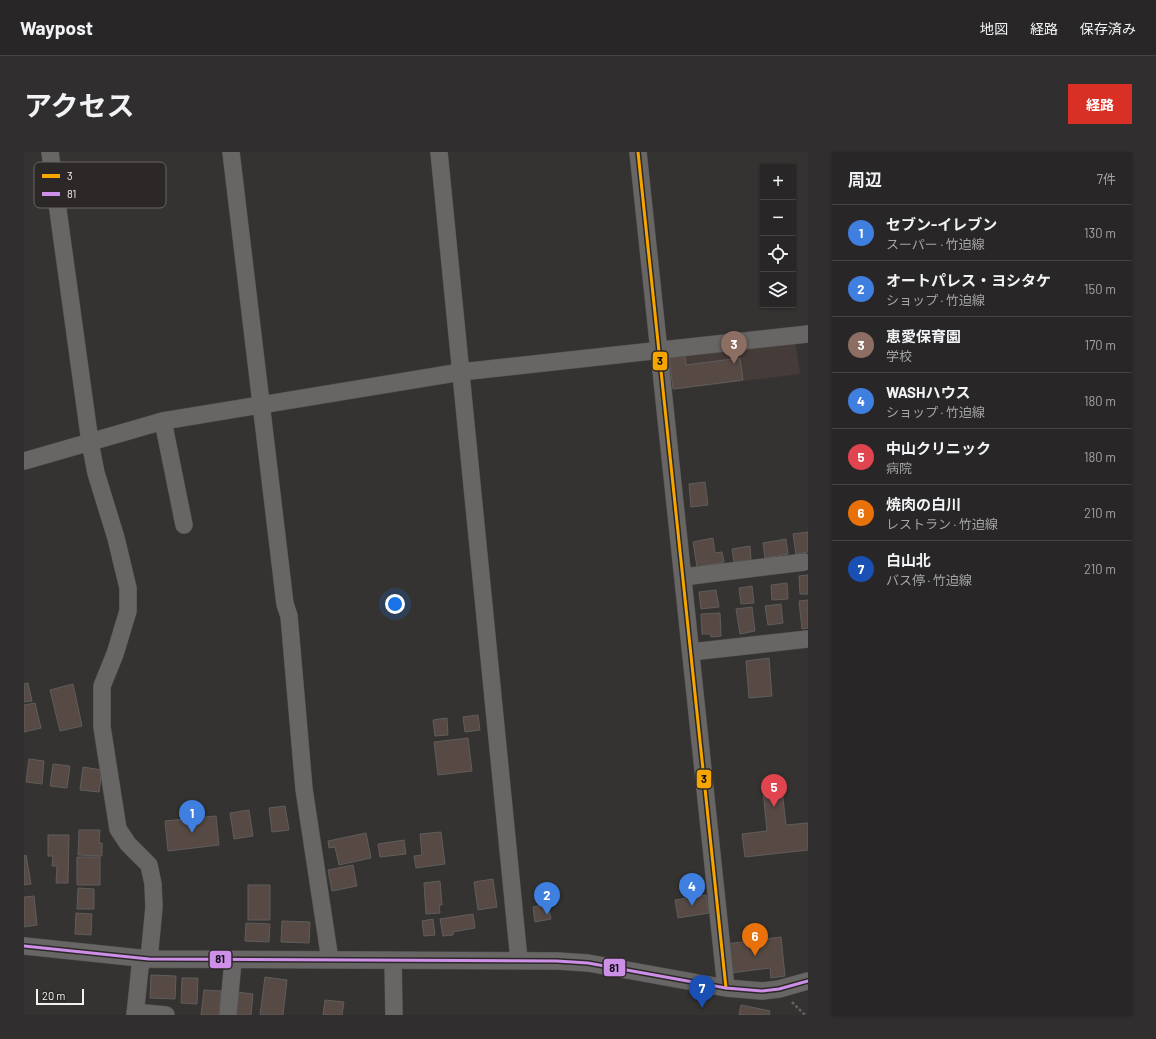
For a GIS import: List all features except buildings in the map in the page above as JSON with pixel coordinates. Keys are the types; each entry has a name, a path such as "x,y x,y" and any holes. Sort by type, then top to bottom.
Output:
{"street":[{"path":"50,152 51,162"},
{"path":"231,152 285,604 289,616 304,788 330,960"},
{"path":"440,152 519,960"},
{"path":"638,152 726,988"},
{"path":"58,208 90,442 96,473 116,538 128,588 128,611 115,654 102,686 102,727 118,829 128,844 149,865 153,884 154,907 135,1013 166,1015"},
{"path":"24,461 163,421 261,404 461,372 808,334"},
{"path":"163,421 184,525"},
{"path":"683,577 804,562"},
{"path":"691,652 808,638"},
{"path":"24,946 145,959 233,961 519,960 588,963 726,988 762,991 780,989 808,981"},
{"path":"228,1015 233,961"},
{"path":"393,961 394,1015"}],"shaded area":[{"path":"795,339 800,374 673,390 668,355"}],"transit line":[{"name":"3","path":"638,152 726,988"},
{"name":"81","path":"24,946 149,959 557,961 588,963 726,988 762,991 779,989 808,981"}],"place":[{"name":"恵愛保育園","path":"734,364"},
{"name":"中山クリニック","path":"774,807"},
{"name":"セブン-イレブン","path":"192,833"},
{"name":"WASHハウス","path":"692,906"},
{"name":"オートパレス・ヨシタケ","path":"547,915"},
{"name":"焼肉の白川","path":"755,956"},
{"name":"白山北","path":"702,1008"}]}
